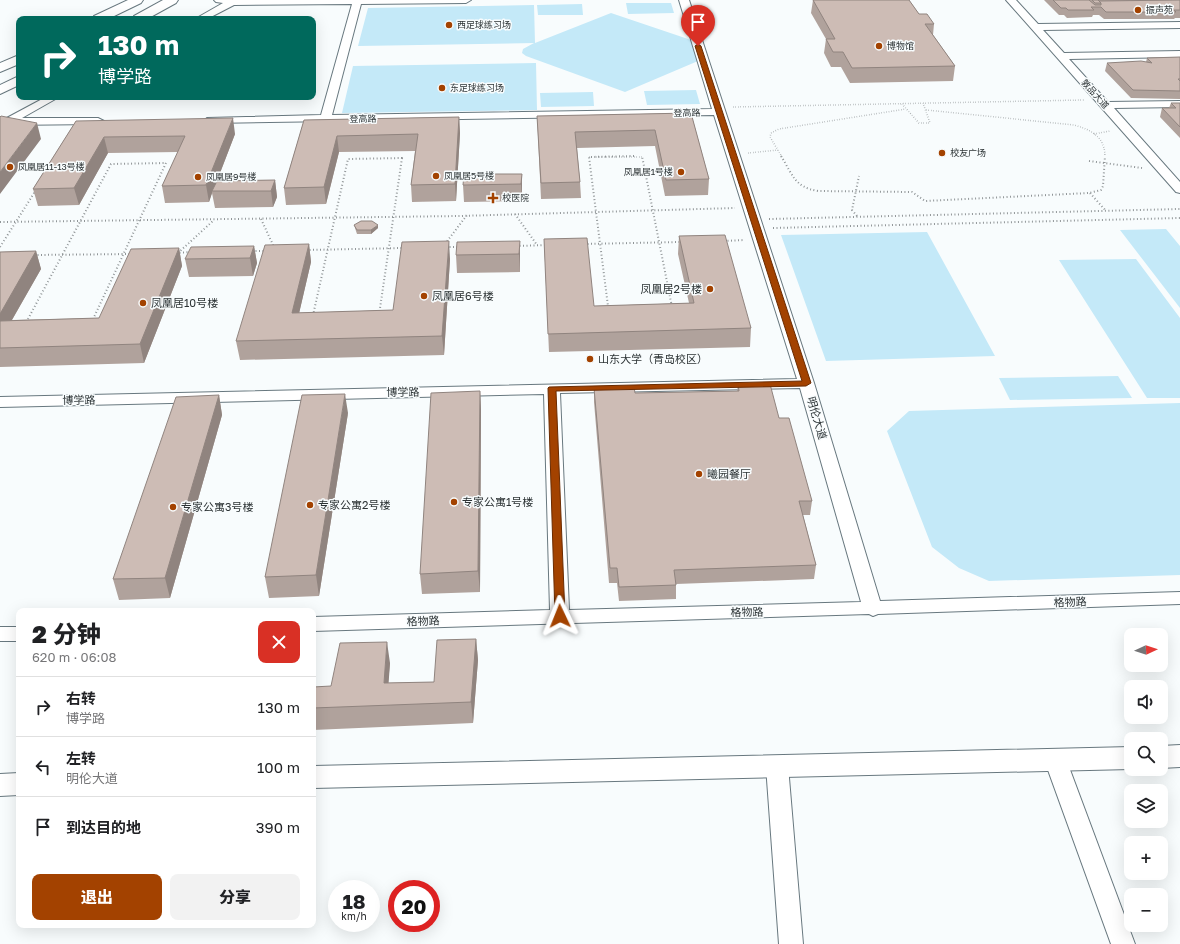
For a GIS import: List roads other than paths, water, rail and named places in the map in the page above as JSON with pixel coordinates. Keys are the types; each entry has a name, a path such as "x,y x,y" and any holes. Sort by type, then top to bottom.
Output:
{"main road":[{"path":"104,16 137,0"},
{"path":"143,16 172,0"},
{"path":"0,68 16,60"},
{"path":"0,90 16,82"},
{"path":"1168,757 1180,756"},
{"path":"316,777 1124,758"},
{"path":"0,785 16,784"}],"street":[{"path":"220,0 232,2 466,0"},
{"name":"明伦大道","path":"684,0 754,224 806,383 874,609"},
{"name":"敦品大道","path":"1011,0 1180,189"},
{"path":"206,16 232,2"},
{"path":"325,119 356,2"},
{"path":"1036,27 1180,25"},
{"path":"1064,59 1180,54"},
{"path":"1064,59 1180,60"},
{"path":"3,124 48,100"},
{"path":"1103,102 1180,104"},
{"name":"登高路","path":"199,120 325,119 718,110"},
{"path":"3,124 113,121"},
{"name":"博学路","path":"0,402 806,383"},
{"path":"552,388 560,616"},
{"name":"格物路","path":"316,624 560,616 874,609 1180,598"},
{"path":"0,634 16,634"},
{"path":"1056,759 1123,944"},
{"path":"777,766 791,944"}],"place":[{"name":"振声苑","path":"1138,10"},
{"name":"西足球练习场","path":"449,25"},
{"name":"博物馆","path":"879,46"},
{"name":"东足球练习场","path":"442,88"},
{"name":"校友广场","path":"942,153"},
{"name":"凤凰居11-13号楼","path":"10,167"},
{"name":"凤凰居1号楼","path":"681,172"},
{"name":"凤凰居5号楼","path":"436,176"},
{"name":"凤凰居9号楼","path":"198,177"},
{"name":"校医院","path":"493,198"},
{"name":"凤凰居2号楼","path":"710,289"},
{"name":"凤凰居6号楼","path":"424,296"},
{"name":"凤凰居10号楼","path":"143,303"},
{"name":"山东大学（青岛校区）","path":"590,359"},
{"name":"曦园餐厅","path":"699,474"},
{"name":"专家公寓1号楼","path":"454,502"},
{"name":"专家公寓2号楼","path":"310,505"},
{"name":"专家公寓3号楼","path":"173,507"}]}
